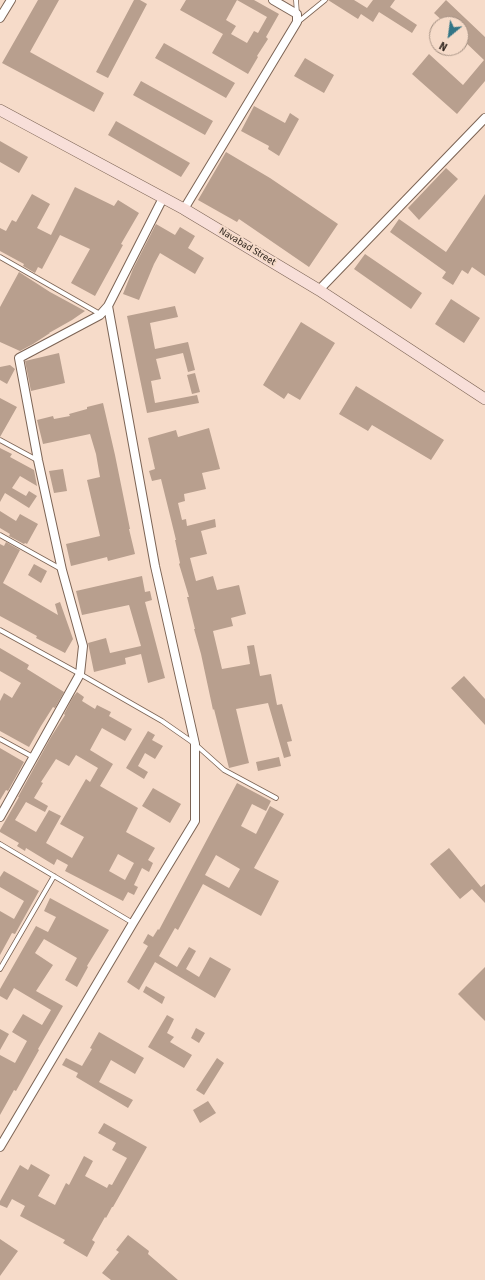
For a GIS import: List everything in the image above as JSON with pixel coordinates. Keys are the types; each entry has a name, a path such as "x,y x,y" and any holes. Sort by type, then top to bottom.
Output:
{"street":[{"path":"0,18 11,0"},
{"path":"184,209 297,22 297,14 273,0"},
{"name":"Navabad Street","path":"0,110 184,209 319,290 485,399"},
{"path":"319,290 485,118"},
{"path":"0,817 80,674 83,646 62,570 38,460 19,358 100,315 108,306 163,198"},
{"path":"0,1147 195,821 195,744 155,566 108,306"}],"lane":[{"path":"296,0 297,14"},
{"path":"297,22 325,0"},
{"path":"0,257 100,315"},
{"path":"0,440 38,460"},
{"path":"0,535 62,570"},
{"path":"0,630 162,721 195,744 224,770 276,798"},
{"path":"0,738 33,758"},
{"path":"0,844 133,923"},
{"path":"0,968 54,876"}],"building":[{"path":"38,0 59,0 30,52 104,93 94,112 2,63"},
{"path":"134,0 140,0 147,4 108,78 96,72"},
{"path":"186,0 237,0 254,0 279,14 266,37 268,39 248,74 212,53 223,34 180,10","holes":["237,0 267,17 258,33 254,31 247,43 231,34 236,26 226,20"]},
{"path":"328,0 354,0 367,8 373,0 395,0 390,7 417,25 412,33 379,12 373,22 361,14 358,19"},
{"path":"446,0 463,16 437,16 434,13"},
{"path":"469,22 485,37 485,81 457,114 412,74 429,54 429,56 431,56 463,85 484,60 469,46"},
{"path":"164,43 235,83 226,98 155,58"},
{"path":"305,58 334,75 324,93 294,76"},
{"path":"141,81 213,121 205,135 133,95"},
{"path":"254,106 285,123 290,113 299,119 279,156 268,149 269,146 241,131"},
{"path":"116,121 190,163 181,177 108,135"},
{"path":"0,141 28,157 19,173 0,162"},
{"path":"226,152 270,178 338,224 309,267 239,219 237,222 198,200"},
{"path":"446,168 458,179 419,220 408,208"},
{"path":"75,187 114,206 118,200 139,213 121,244 123,245 95,296 71,283 90,249 60,235 42,269 38,267 35,273 23,266 24,264 0,251 0,228 6,231 12,220 16,222 32,194 50,204 37,228 51,235"},
{"path":"485,194 485,276 472,267 468,274 462,270 453,285 442,278 446,272 390,232 399,219 446,252"},
{"path":"156,224 175,235 180,227 195,236 188,248 204,258 195,274 160,253 139,300 123,294 133,269"},
{"path":"365,254 422,293 411,309 354,269"},
{"path":"19,272 50,292 85,311 20,351 0,342 0,307"},
{"path":"451,299 480,318 464,343 435,324"},
{"path":"175,306 178,317 150,323 155,349 188,342 195,370 188,372 183,353 156,359 161,379 151,381 155,403 197,395 199,403 147,413 127,316"},
{"path":"301,322 335,343 300,400 288,393 284,399 263,385"},
{"path":"59,353 65,383 31,391 25,361"},
{"path":"10,365 15,369 7,384 0,380 0,367"},
{"path":"195,373 200,392 192,394 187,375"},
{"path":"356,386 444,440 431,460 372,425 368,431 339,414"},
{"path":"0,398 17,407 0,437"},
{"path":"103,403 135,554 108,561 107,557 71,566 66,544 100,536 87,480 100,477 96,454 90,434 43,444 37,420 53,416 54,419 70,416 69,414"},
{"path":"209,428 220,469 202,473 206,489 184,494 185,501 178,503 182,520 186,519 187,526 215,519 216,527 201,531 207,554 190,558 196,581 213,576 217,590 239,585 246,614 231,618 233,626 213,631 222,669 250,664 247,646 254,645 260,676 271,674 277,705 282,704 292,741 287,742 291,756 284,758 268,703 236,709 249,763 229,768 214,709 213,710 187,597 189,597 179,564 176,540 161,479 152,481 149,471 155,469 148,438 176,430 178,437"},
{"path":"0,448 12,454 10,457 34,470 37,486 20,476 12,488 26,496 29,491 37,496 29,508 5,493 0,502"},
{"path":"63,469 67,491 54,493 49,471"},
{"path":"0,511 16,521 20,514 38,524 27,544 24,544 9,536 10,534 0,528"},
{"path":"6,542 20,550 3,583 58,615 55,604 60,602 73,639 65,653 36,638 37,636 0,616 0,544 4,546"},
{"path":"34,564 47,571 41,583 28,575"},
{"path":"142,576 145,592 150,591 152,600 145,602 165,678 148,683 141,654 125,658 126,664 94,672 88,643 106,638 110,653 141,646 129,605 82,615 76,591"},
{"path":"0,648 29,665 27,669 64,692 55,708 53,707 29,747 0,731 0,701 4,693 12,698 21,683 0,671"},
{"path":"464,676 485,699 485,725 451,688"},
{"path":"77,692 84,697 82,701 95,709 97,705 111,712 109,716 132,729 125,741 102,728 90,750 113,764 100,786 138,808 126,832 155,848 148,860 153,863 149,872 142,868 134,885 138,887 134,895 128,892 123,901 65,871 68,865 57,859 54,865 26,848 25,851 17,846 19,843 0,832 51,737 65,715 64,714","holes":["76,755 98,768 90,782 86,779 60,824 84,837 72,858 46,843 61,816 49,810 36,832 15,820 26,802 45,812 48,806 34,798 43,783 41,782 56,759 69,766","118,854 134,863 125,880 109,871"]},
{"path":"148,731 155,735 152,740 163,746 155,759 145,753 138,766 148,772 144,779 126,768"},
{"path":"0,748 24,762 8,791 6,790 0,800"},
{"path":"279,757 281,766 258,771 256,762"},
{"path":"237,783 271,801 266,811 252,804 241,826 256,834 270,806 284,814 254,868 279,881 261,916 203,884 178,930 175,928 159,956 177,967 189,947 196,951 186,969 199,977 210,957 231,969 215,998 155,962 139,990 127,982 148,946 143,943 148,934 153,937 158,929 159,930","holes":["216,855 240,869 229,888 205,875"]},
{"path":"153,788 181,804 170,823 142,806"},
{"path":"449,848 481,887 485,884 485,903 472,889 460,899 430,864"},
{"path":"4,871 39,891 15,934 12,933 0,955 0,911 14,919 24,901 0,887 0,877"},
{"path":"50,898 109,930 87,966 88,967 77,987 65,980 77,958 44,939 35,953 53,965 36,991 63,1006 16,1091 14,1090 0,1115 0,1055 15,1063 27,1041 12,1032 23,1014 42,1025 51,1010 14,988 7,1000 0,996 0,989 36,926 48,932 56,917 44,911"},
{"path":"485,967 485,1021 458,994"},
{"path":"146,986 165,997 162,1004 143,992"},
{"path":"167,1015 174,1019 167,1033 174,1037 170,1042 192,1055 184,1068 148,1047"},
{"path":"196,1028 205,1033 199,1043 191,1038"},
{"path":"0,1029 9,1034 0,1050"},
{"path":"99,1032 144,1058 135,1074 111,1060 99,1082 133,1100 128,1108 76,1077 78,1073 62,1065 66,1058 82,1066 92,1049 90,1048"},
{"path":"217,1058 224,1063 204,1095 196,1090"},
{"path":"208,1101 216,1113 200,1123 193,1110"},
{"path":"104,1123 147,1147 113,1207 106,1218 105,1217 92,1240 95,1242 87,1257 63,1243 65,1240 20,1216 25,1206 12,1199 7,1208 0,1205 0,1201 20,1165 28,1170 31,1164 50,1175 38,1196 55,1205 66,1183 69,1185 84,1156 93,1161 85,1176 107,1188 109,1184 112,1185 127,1158 112,1150 116,1143 98,1133"},
{"path":"128,1235 149,1251 148,1254 178,1280 111,1280 102,1273 119,1252 116,1250"},
{"path":"0,1239 18,1251 0,1276"}]}
